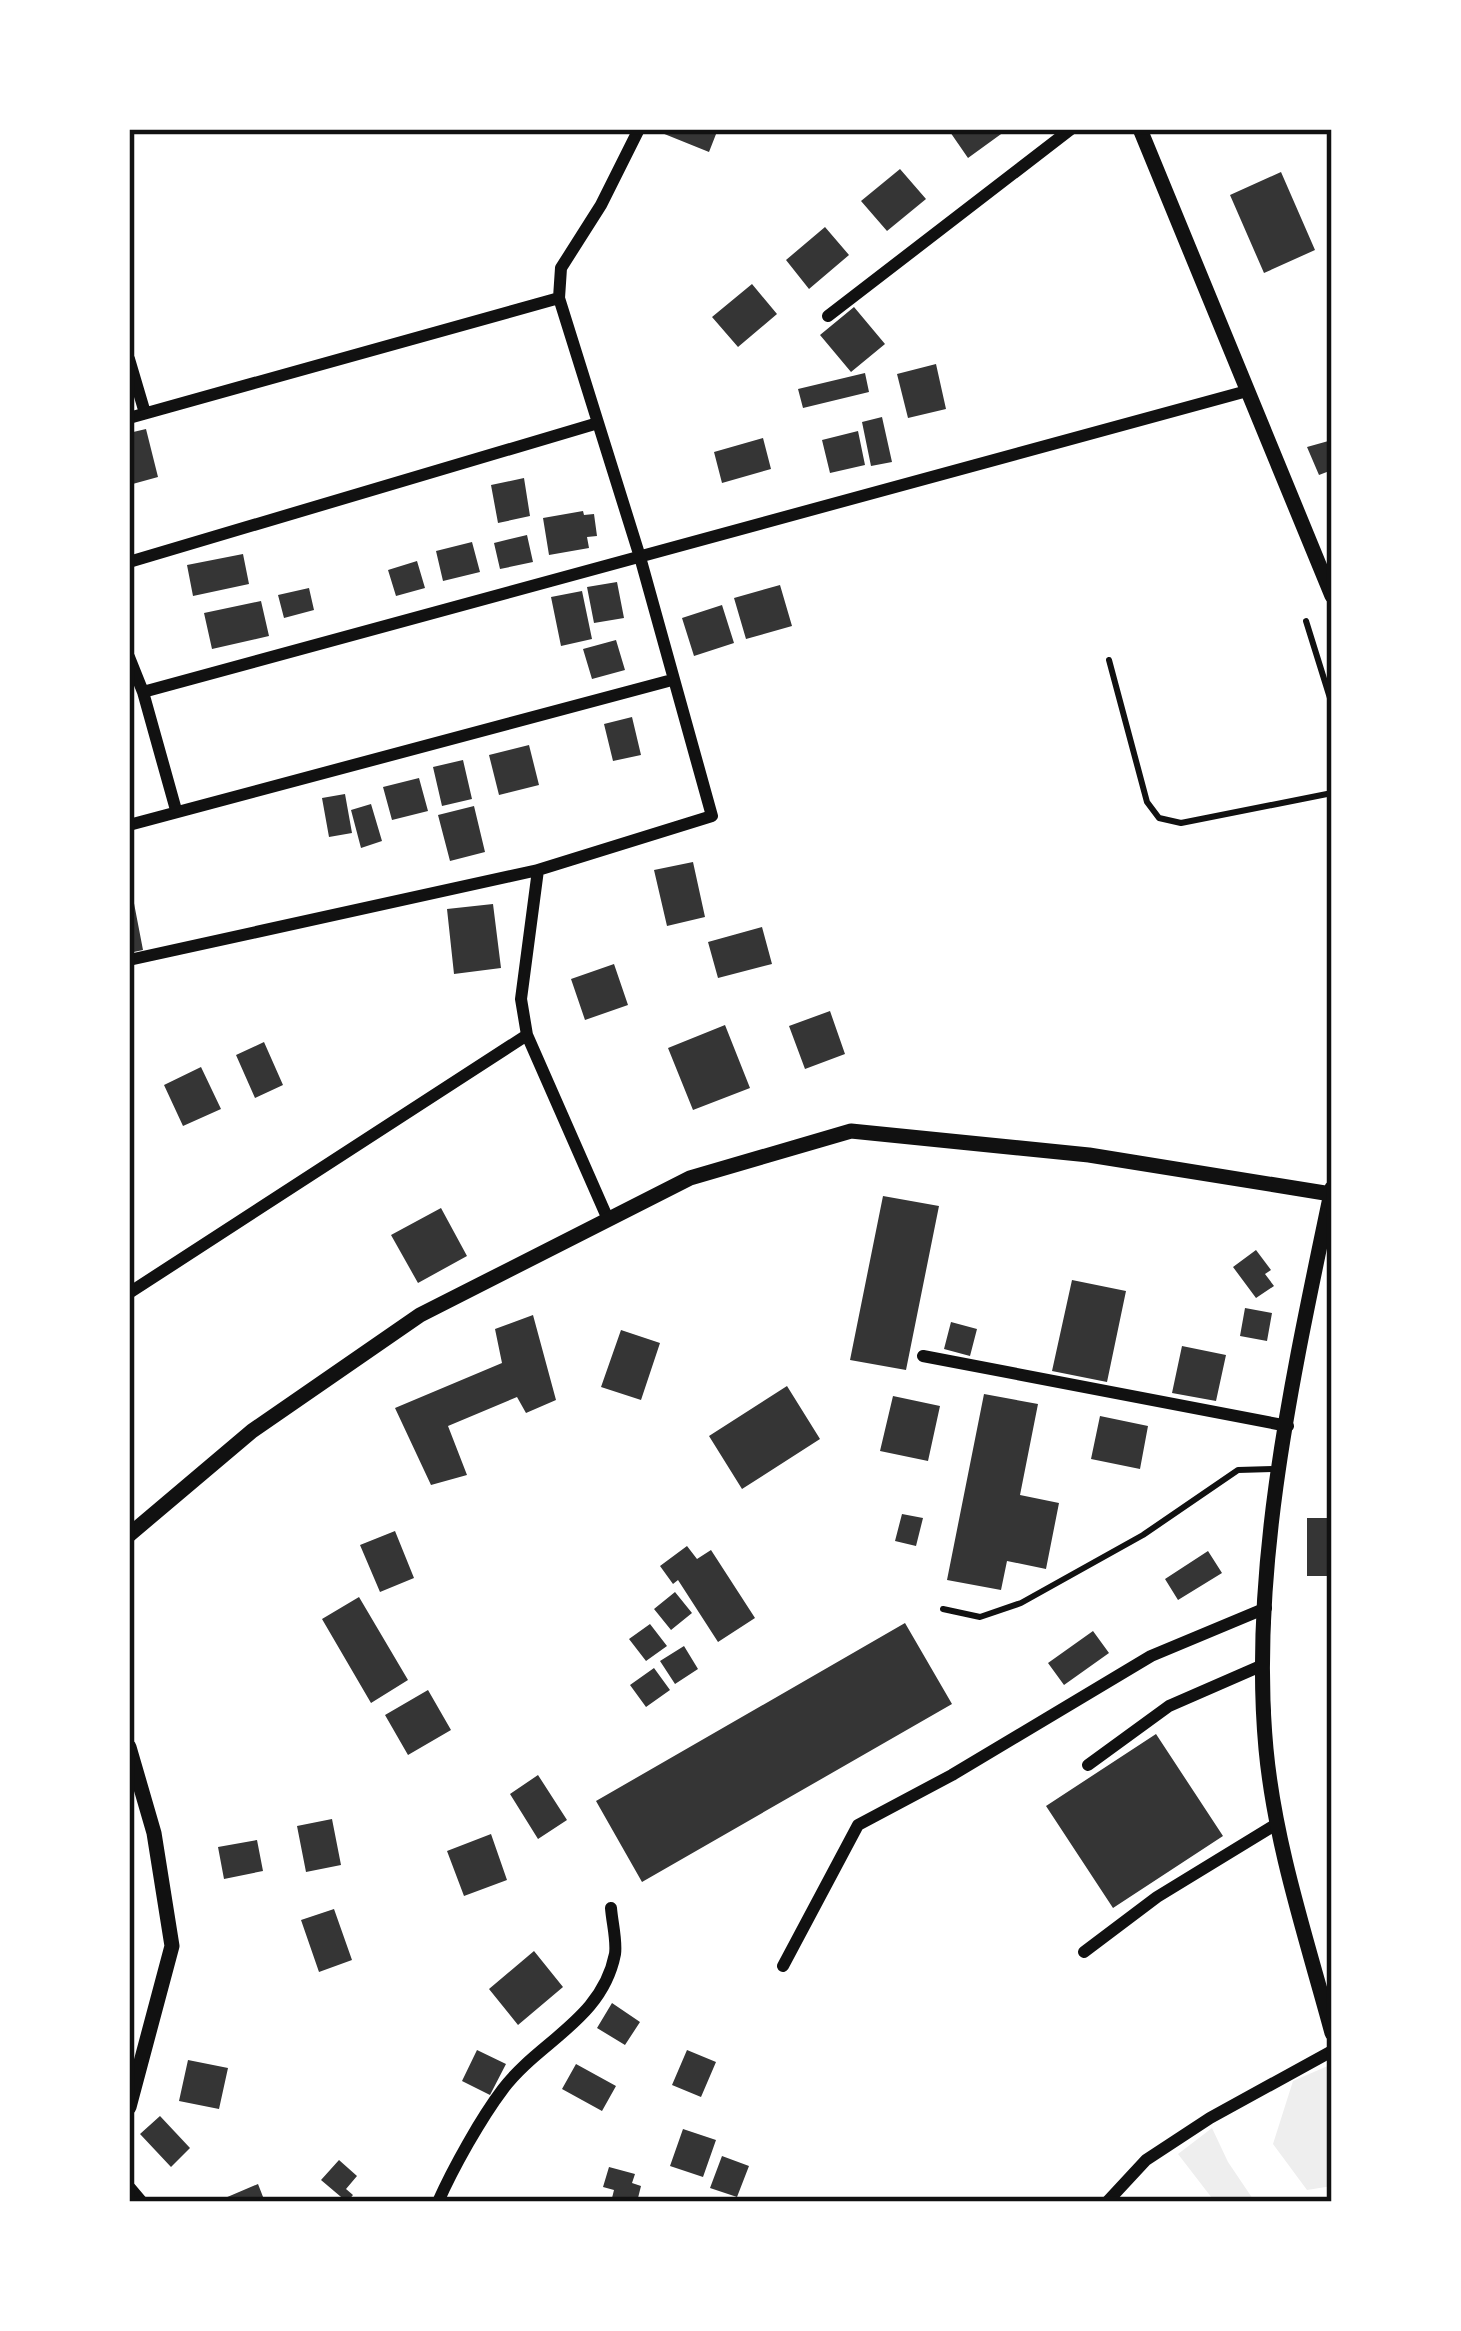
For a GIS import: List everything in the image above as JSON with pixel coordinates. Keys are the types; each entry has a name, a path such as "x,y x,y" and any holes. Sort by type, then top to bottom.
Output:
{"street":[{"path":"129,960 538,870 712,817 640,557 559,298 561,268 601,205 639,129"},
{"path":"828,316 1071,129"},
{"path":"1140,129 1332,596"},
{"path":"129,418 559,298"},
{"path":"129,359 145,413"},
{"path":"142,692 1247,392"},
{"path":"129,562 598,423"},
{"path":"129,657 176,810"},
{"path":"129,825 672,680"},
{"path":"538,870 521,999 527,1035 607,1217"},
{"path":"129,1293 527,1035"},
{"path":"129,1535 252,1431 420,1315 690,1178 850,1131 1089,1155 1331,1191 1279,1470 1263,1665 1266,1745 1278,1822 1326,1987 1332,2033"},
{"path":"923,1356 1288,1426"},
{"path":"783,1966 858,1825 952,1775 1151,1656 1266,1608"},
{"path":"1088,1765 1169,1706 1263,1665"},
{"path":"129,1747 154,1833 172,1946 129,2107"},
{"path":"1084,1952 1157,1897 1278,1822"},
{"path":"438,2202 452,2170 504,2088 597,1999 615,1952 611,1908"},
{"path":"1107,2202 1146,2160 1332,2050"},
{"path":"129,2189 140,2202"}],"lane":[{"path":"1306,620 1331,700"},
{"path":"1108,660 1147,802 1160,818 1181,823 1332,793"},
{"path":"943,1610 980,1617 1021,1603 1143,1535 1238,1470 1279,1470"}],"shaded area":[{"path":"1330,2065 1332,2186 1307,2190 1273,2144 1293,2081"},
{"path":"1212,2128 1255,2202 1215,2202 1178,2154"}],"building":[{"path":"652,129 718,129 709,152"},
{"path":"948,129 1008,129 968,158"},
{"path":"900,169 926,199 887,231 861,201"},
{"path":"1281,172 1315,250 1264,273 1230,195"},
{"path":"825,227 849,255 809,289 786,260"},
{"path":"752,284 777,314 738,347 712,317"},
{"path":"854,307 885,344 851,372 820,335"},
{"path":"936,364 946,409 908,418 897,374"},
{"path":"865,373 869,392 803,408 798,389"},
{"path":"882,417 892,462 871,466 862,422"},
{"path":"146,429 158,477 129,485 129,433"},
{"path":"858,431 865,465 830,473 822,440"},
{"path":"763,438 771,469 722,483 714,452"},
{"path":"1332,440 1332,470 1319,475 1307,447"},
{"path":"524,478 530,516 498,523 491,485"},
{"path":"583,511 594,514 597,536 587,537 589,548 549,555 543,518"},
{"path":"527,535 533,562 500,569 494,543"},
{"path":"472,542 480,572 443,581 436,551"},
{"path":"243,554 249,584 193,596 187,565"},
{"path":"417,561 425,588 396,596 388,570"},
{"path":"617,582 624,618 594,623 587,587"},
{"path":"780,585 792,626 746,639 734,598"},
{"path":"309,588 314,610 284,618 278,595"},
{"path":"582,591 592,639 561,646 551,597"},
{"path":"261,601 269,636 212,649 204,613"},
{"path":"722,605 734,643 694,656 682,618"},
{"path":"616,640 625,670 592,679 583,649"},
{"path":"632,717 641,755 613,761 604,724"},
{"path":"529,745 539,785 499,795 489,755"},
{"path":"463,760 472,799 442,806 433,767"},
{"path":"419,778 428,811 392,820 383,787"},
{"path":"345,794 352,833 329,837 322,798"},
{"path":"371,804 382,841 361,848 351,810"},
{"path":"474,806 485,852 450,861 438,815"},
{"path":"693,862 705,917 667,926 654,870"},
{"path":"133,898 143,950 129,953 129,899"},
{"path":"493,904 501,968 454,974 447,909"},
{"path":"762,927 772,964 718,978 708,942"},
{"path":"614,964 628,1005 585,1020 571,979"},
{"path":"830,1011 845,1054 805,1069 789,1026"},
{"path":"725,1025 750,1088 693,1110 668,1048"},
{"path":"264,1042 283,1085 255,1098 236,1055"},
{"path":"201,1067 221,1109 183,1126 164,1085"},
{"path":"883,1196 939,1206 906,1370 850,1360"},
{"path":"441,1208 467,1256 418,1283 391,1235"},
{"path":"1256,1250 1271,1270 1265,1274 1274,1286 1256,1298 1233,1267"},
{"path":"1072,1280 1126,1291 1107,1382 1052,1371"},
{"path":"1245,1308 1272,1313 1267,1341 1240,1336"},
{"path":"533,1315 556,1400 526,1413 517,1397 448,1426 467,1475 431,1485 395,1408 502,1363 495,1329"},
{"path":"951,1322 977,1329 970,1356 944,1349"},
{"path":"621,1330 660,1343 641,1400 601,1387"},
{"path":"1182,1346 1226,1355 1216,1401 1172,1393"},
{"path":"787,1386 820,1439 742,1489 709,1436"},
{"path":"984,1394 1038,1404 1020,1495 1059,1503 1046,1569 1007,1561 1001,1590 947,1580"},
{"path":"893,1396 940,1406 928,1461 880,1451"},
{"path":"1100,1416 1148,1426 1140,1469 1091,1459"},
{"path":"902,1514 923,1518 916,1546 895,1541"},
{"path":"1307,1518 1332,1518 1332,1576 1307,1576"},
{"path":"395,1531 414,1578 380,1592 360,1545"},
{"path":"687,1546 697,1559 711,1550 755,1618 718,1642 678,1580 673,1584 660,1566"},
{"path":"1208,1551 1222,1573 1178,1600 1165,1579"},
{"path":"675,1592 692,1613 671,1630 654,1609"},
{"path":"359,1597 408,1680 371,1703 322,1619"},
{"path":"905,1623 952,1704 642,1882 596,1801"},
{"path":"650,1624 667,1646 646,1661 629,1639"},
{"path":"1093,1631 1109,1653 1064,1685 1048,1663"},
{"path":"684,1646 698,1669 675,1684 660,1661"},
{"path":"654,1668 670,1690 646,1707 630,1685"},
{"path":"428,1690 451,1730 408,1755 385,1715"},
{"path":"1156,1734 1223,1836 1113,1908 1046,1806"},
{"path":"538,1775 567,1820 538,1839 510,1794"},
{"path":"332,1819 341,1865 306,1872 297,1826"},
{"path":"491,1834 507,1880 464,1896 447,1851"},
{"path":"257,1840 263,1871 224,1879 218,1847"},
{"path":"334,1909 352,1960 319,1972 301,1920"},
{"path":"534,1951 563,1987 518,2025 489,1989"},
{"path":"612,2003 640,2022 625,2045 597,2028"},
{"path":"477,2050 506,2064 490,2095 462,2081"},
{"path":"687,2050 716,2062 701,2097 672,2085"},
{"path":"188,2060 228,2068 219,2109 179,2101"},
{"path":"576,2064 616,2086 602,2111 562,2089"},
{"path":"160,2116 190,2148 171,2167 140,2134"},
{"path":"683,2129 716,2140 703,2177 670,2166"},
{"path":"722,2156 749,2166 737,2197 710,2188"},
{"path":"339,2160 357,2176 346,2189 353,2195 347,2202 321,2180"},
{"path":"609,2167 635,2174 632,2183 641,2186 637,2202 611,2202 614,2190 603,2187"},
{"path":"258,2184 265,2202 227,2202 225,2198"}]}
